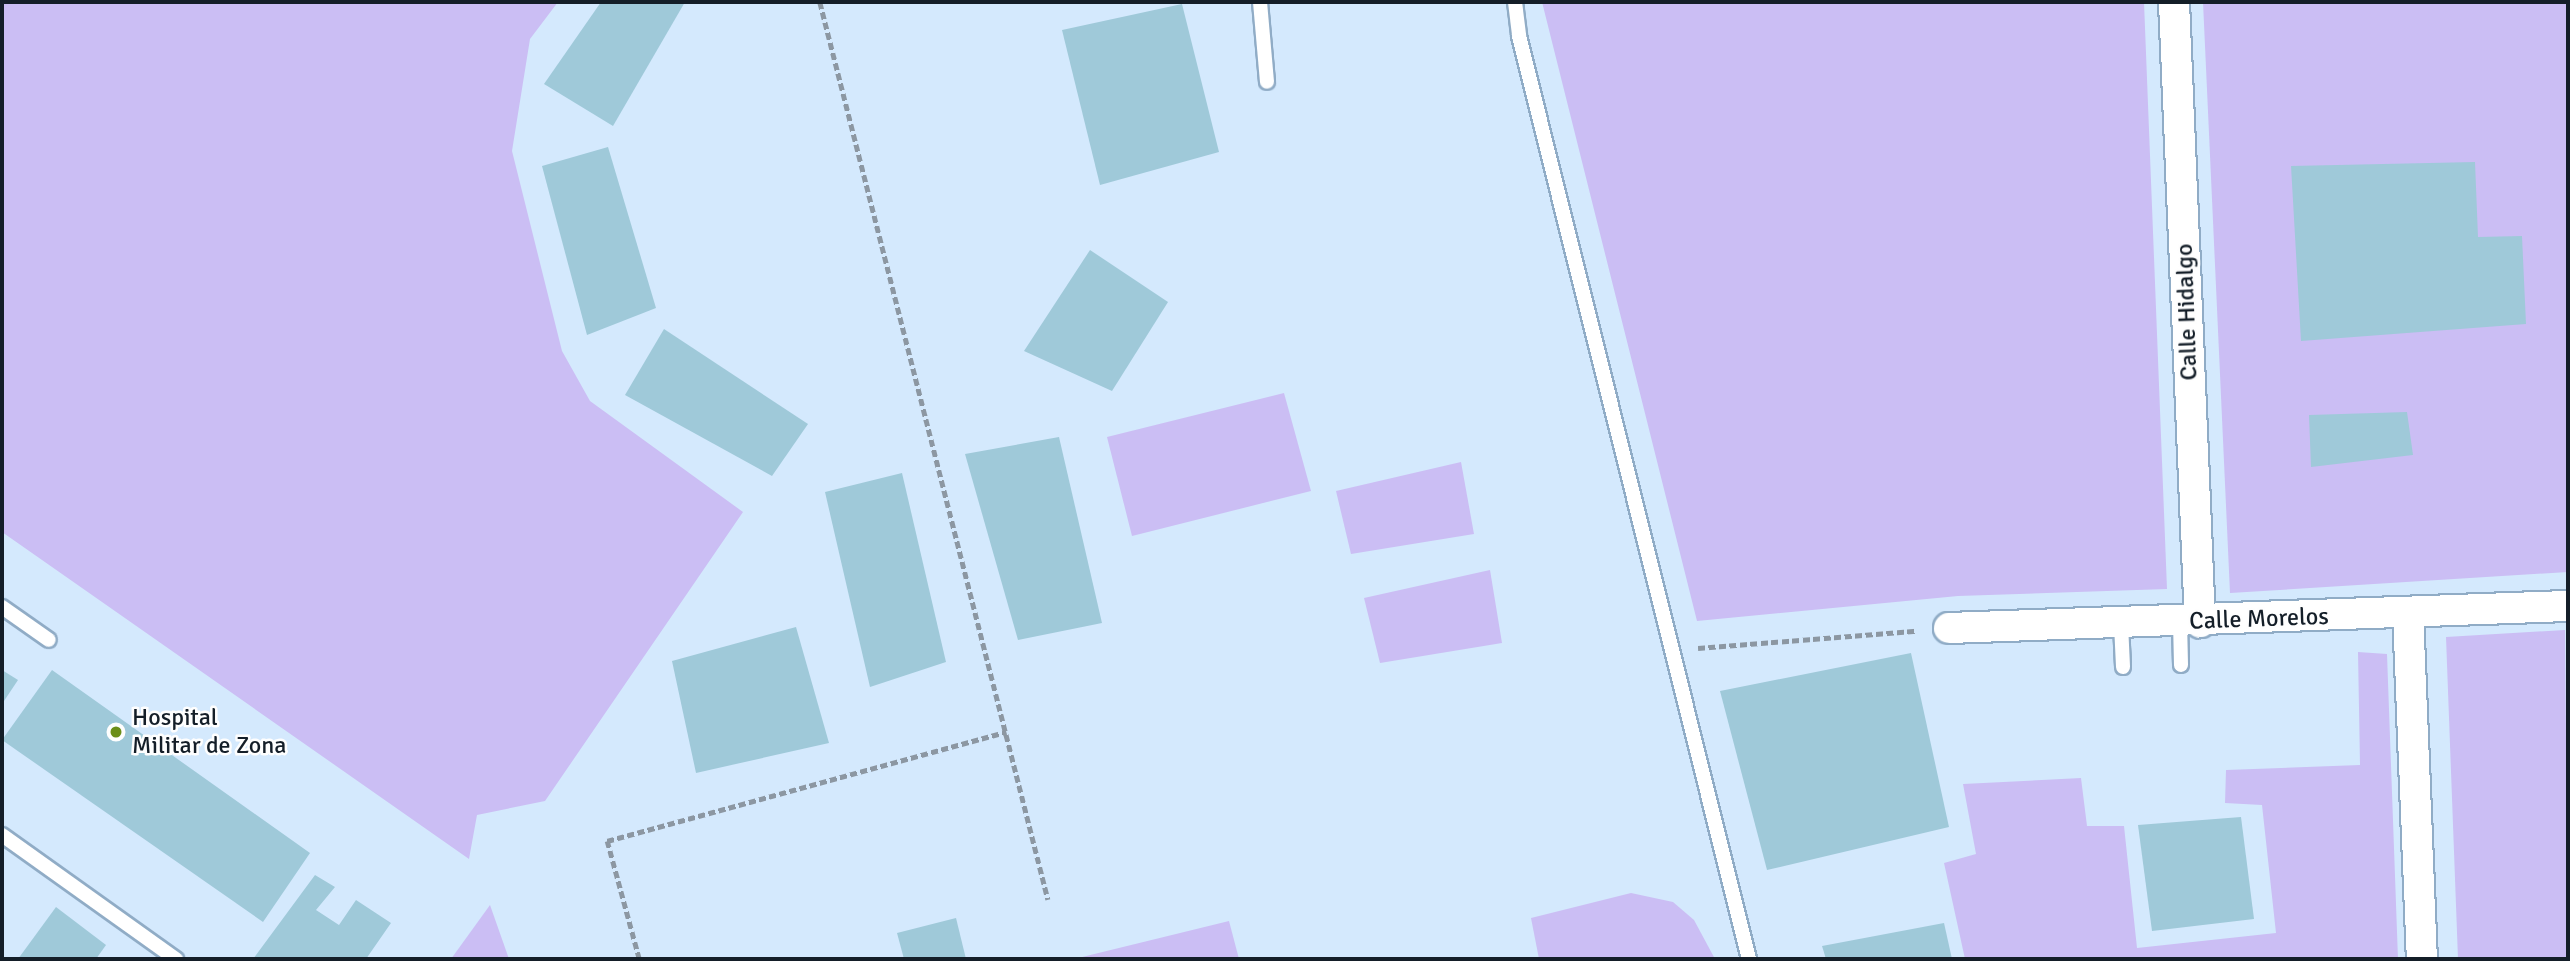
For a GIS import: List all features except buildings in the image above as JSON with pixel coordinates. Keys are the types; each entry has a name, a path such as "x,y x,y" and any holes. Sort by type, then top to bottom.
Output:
{"street":[{"name":"Calle Hidalgo","path":"2174,2 2190,622"},
{"name":"Calle Morelos","path":"1949,628 2190,622 2568,606"},
{"path":"2408,613 2422,959"}],"lane":[{"path":"1260,2 1267,82"},
{"path":"1515,2 1519,36 1749,959"},
{"path":"2,607 49,640"},
{"path":"2181,665 2190,622"},
{"path":"2121,624 2123,667"},
{"path":"2,835 176,959"}],"path":[{"path":"820,2 1048,898"},
{"path":"1672,650 1949,628"},
{"path":"639,959 607,841 1006,732"}],"shaded area":[{"path":"2,2 2568,2 2568,959 2,959"},
{"path":"2,2 558,2 530,39 512,151 562,351 590,401 743,512 545,801 477,815 469,859 2,532"},
{"path":"1542,2 2144,2 2167,589 1958,596 1697,621"},
{"path":"2203,2 2568,2 2568,572 2230,593"},
{"path":"1284,393 1311,491 1132,536 1107,437"},
{"path":"1461,462 1474,534 1351,554 1336,491"},
{"path":"1490,570 1502,643 1380,663 1364,598"},
{"path":"2565,630 2568,959 2458,959 2446,637"},
{"path":"2358,652 2387,654 2398,959 1965,959 1944,863 1976,854 1963,784 2081,778 2087,826 2124,826 2137,948 2276,933 2262,805 2225,803 2226,770 2360,765"},
{"path":"1631,893 1673,902 1694,920 1715,959 1539,959 1531,918"},
{"path":"490,905 509,959 451,959"},
{"path":"1229,921 1239,959 1074,959"}],"place":[{"name":"Hospital Militar de Zona","path":"116,732"}]}
